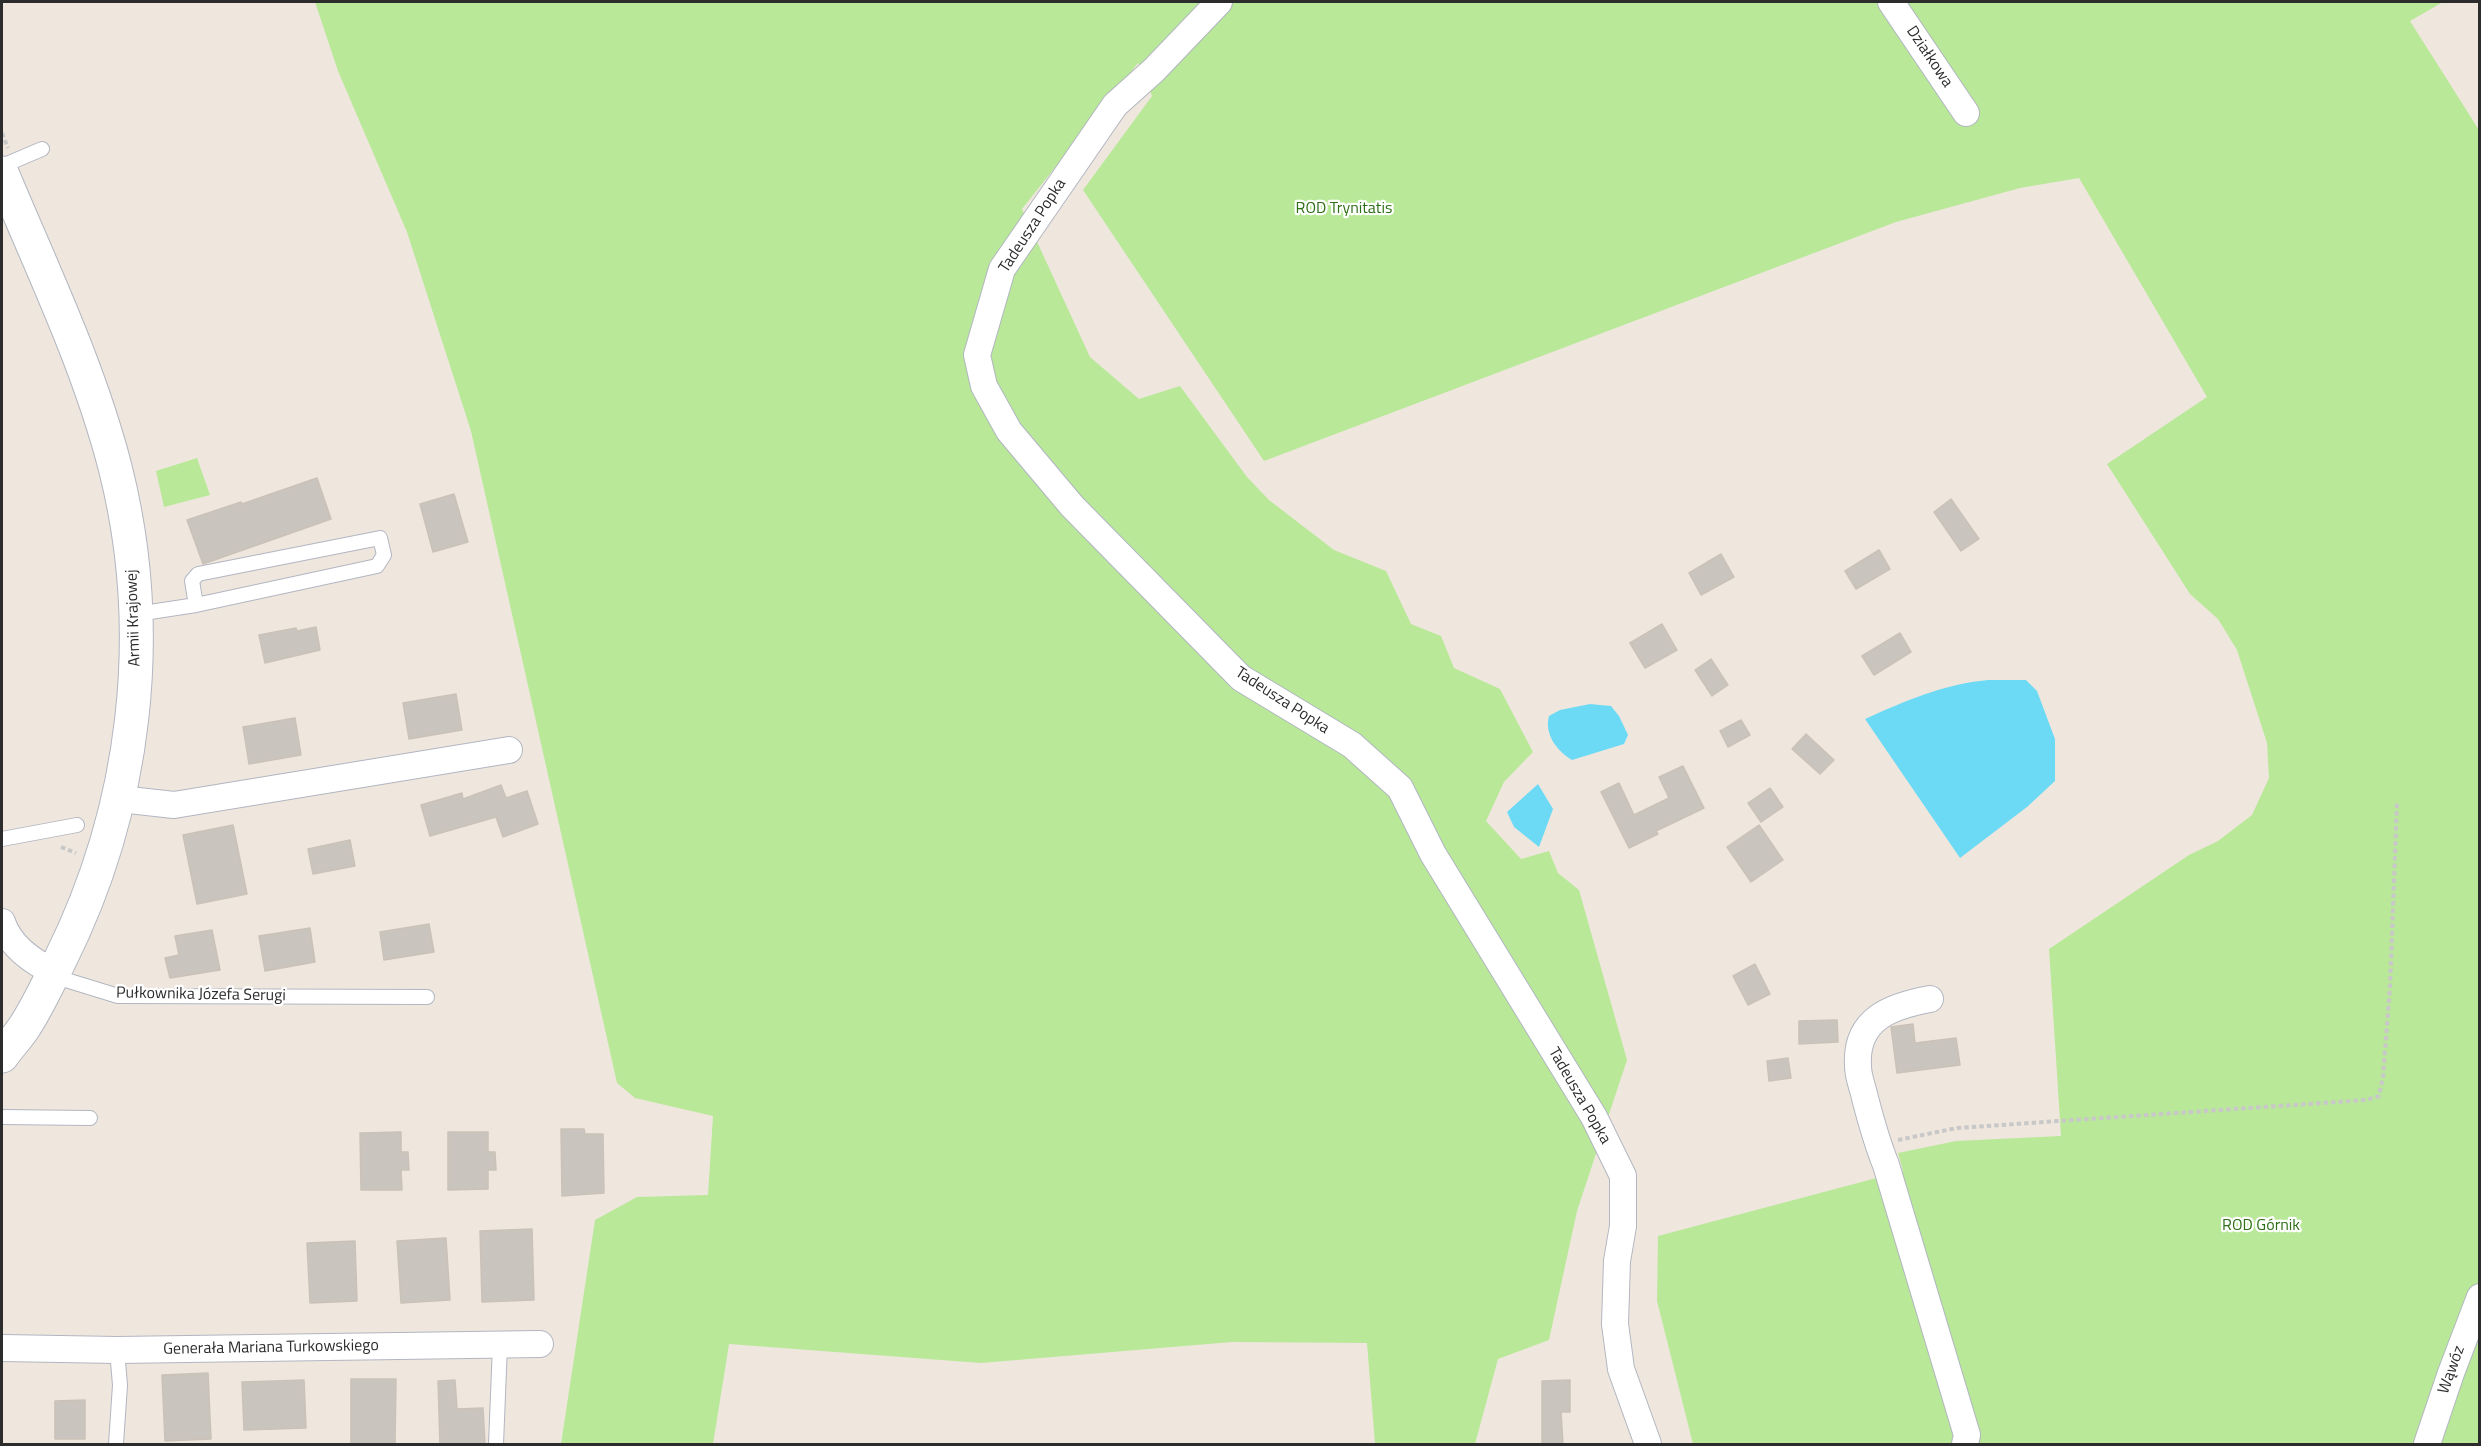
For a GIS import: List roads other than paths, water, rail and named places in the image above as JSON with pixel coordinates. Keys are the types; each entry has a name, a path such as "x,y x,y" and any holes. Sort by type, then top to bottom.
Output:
{"main road":[{"name":"Armii Krajowej","path":"2,1056 25,1026 75,929 95,878 120,799 136,690 137,614 127,520 102,423 5,161"}],"street":[{"name":"Tadeusza Popka","path":"1219,2 1154,70 1115,105 1002,269 977,356 984,386 1009,431 1072,506 1241,678 1352,745 1400,788 1433,854 1594,1117 1623,1176 1623,1226 1617,1261 1615,1324 1621,1369 1648,1444"},
{"name":"Działkowa","path":"1891,2 1966,112"},
{"path":"120,799 174,805 509,750"},
{"name":"Pułkownika Józefa Serugi","path":"2,922 4,929 23,954 54,972"},
{"path":"1930,999 1899,1004 1864,1031 1857,1049 1858,1069 1877,1144 1886,1165 1967,1436 1965,1444"},
{"name":"Wąwóz","path":"2427,1444 2480,1297"},
{"name":"Generała Mariana Turkowskiego","path":"2,1348 117,1350 540,1344"}],"lane":[{"path":"2,166 42,149"},
{"path":"137,614 196,605 376,566 384,555 380,538 198,574 192,581 196,605"},
{"path":"2,839 77,825"},
{"name":"Pułkownika Józefa Serugi","path":"54,972 66,980 118,996 427,997"},
{"path":"2,1117 90,1118"},
{"path":"496,1444 500,1345"},
{"path":"116,1444 120,1385 117,1350"}],"water":[{"path":"1988,680 2026,680 2037,691 2055,739 2055,781 2027,807 1960,858 1865,719 1940,689"},
{"path":"1590,704 1611,706 1619,716 1628,735 1624,744 1572,760 1561,752 1553,741 1548,729 1549,716 1560,710"},
{"path":"1538,784 1553,809 1539,847 1514,827 1507,812"}],"park label":[{"name":"ROD Trynitatis","path":"1344,209"},
{"name":"ROD Górnik","path":"2261,1226"}]}
